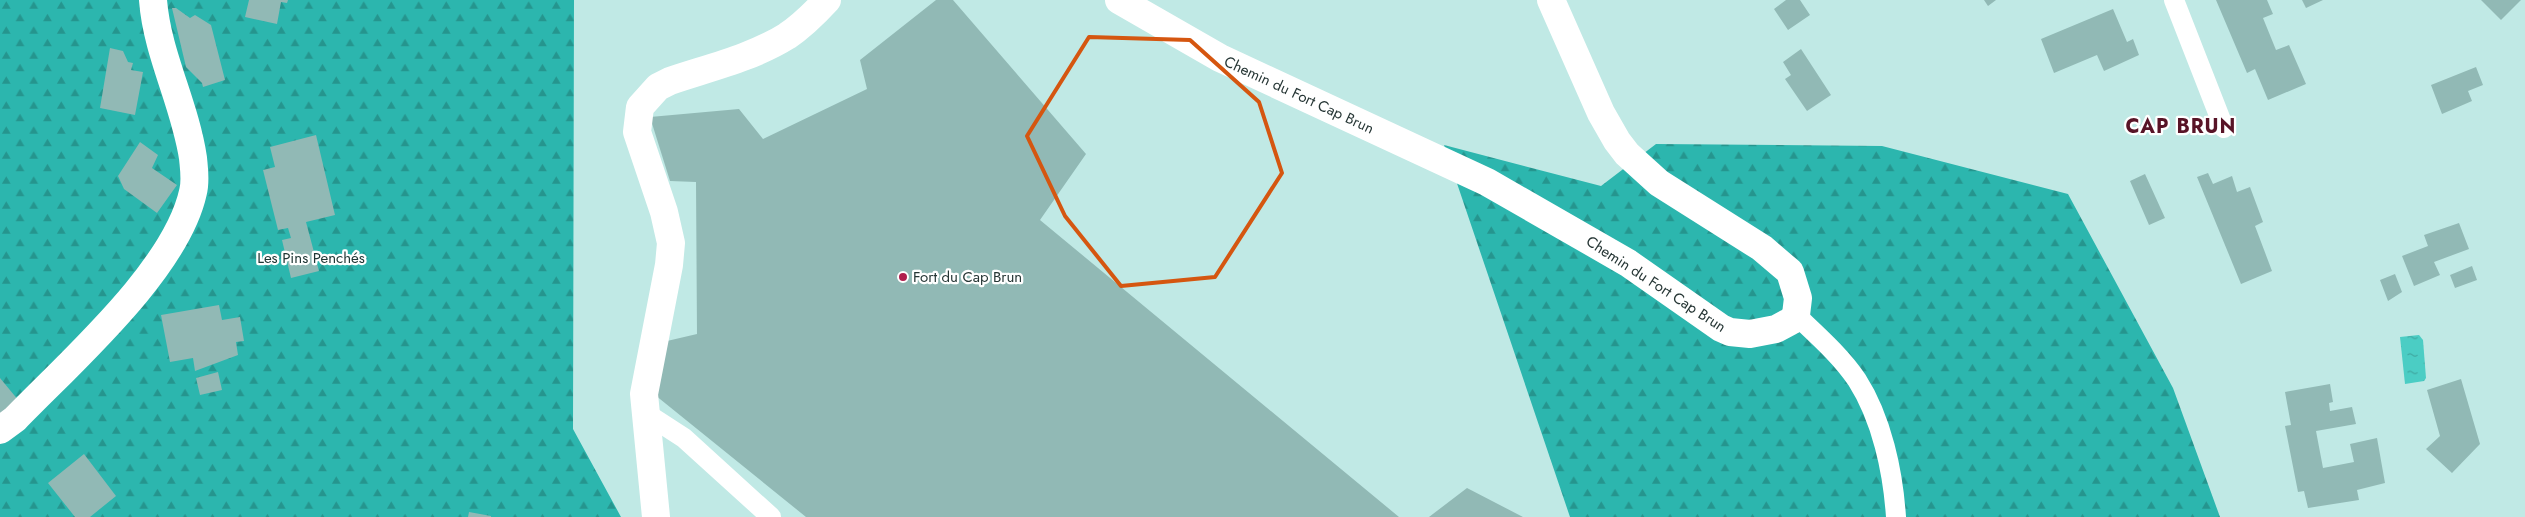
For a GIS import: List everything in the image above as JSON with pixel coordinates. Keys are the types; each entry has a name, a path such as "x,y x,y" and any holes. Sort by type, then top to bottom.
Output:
{"street":[{"path":"0,430 15,419 114,317 163,257 189,205 193,191 192,156 158,32 154,0"},
{"path":"656,517 644,394 669,265 670,243 664,212 637,132 640,107 658,87 670,81 752,52 787,36 804,23 827,0"},
{"name":"Chemin du Fort Cap Brun","path":"1119,0 1220,58 1487,182 1628,263 1721,328 1740,334 1758,333 1776,329 1791,321 1796,315"},
{"path":"1551,0 1601,113 1617,141 1659,183 1762,248 1785,266 1794,280 1797,289 1796,315"}],"lane":[{"path":"2174,0 2224,128"},
{"path":"1796,315 1856,378 1870,404 1883,443 1896,517"},
{"path":"647,414 684,438 771,517"}],"highlighted area":[{"path":"1089,37 1190,40 1259,102 1282,173 1215,277 1121,286 1065,216 1027,136"}],"green space":[{"name":"Les Pins Penchés","path":"0,0 574,0 573,429 621,517 0,517"},
{"path":"1656,144 1882,146 2068,194 2173,388 2220,517 1570,517 1444,145 1601,186"}],"water":[{"path":"2419,335 2423,340 2426,378 2424,381 2405,384 2400,337"}],"building":[{"path":"249,0 288,0 287,3 281,2 277,24 245,17"},
{"name":"Fort du Cap Brun","path":"936,0 953,0 1086,154 1040,220 1399,517 806,517 655,395 667,341 697,334 696,182 670,181 650,117 739,109 763,139 867,89 860,60"},
{"path":"1786,0 1800,0 1810,15 1788,30 1774,9"},
{"path":"1984,0 1996,0 1988,6"},
{"path":"2216,0 2267,0 2273,14 2263,18 2276,50 2289,45 2306,84 2268,100 2255,69 2247,73"},
{"path":"2302,0 2323,0 2306,8"},
{"path":"2481,0 2521,0 2501,20"},
{"path":"172,8 176,8 190,18 195,15 211,25 225,80 203,87 202,83 186,67"},
{"path":"2113,9 2127,42 2133,39 2139,55 2104,71 2097,55 2054,73 2041,39"},
{"path":"110,48 123,51 128,62 133,63 131,70 143,72 135,115 100,108"},
{"path":"1801,49 1831,95 1807,111 1785,79 1791,75 1783,62"},
{"path":"2476,67 2483,85 2468,91 2472,101 2442,114 2431,85"},
{"path":"316,135 335,215 306,222 319,271 291,278 282,240 291,238 288,228 278,230 263,170 275,167 270,147"},
{"path":"140,142 158,155 152,168 177,185 157,213 124,189 118,176"},
{"path":"2208,173 2213,184 2232,176 2237,192 2250,187 2263,222 2255,226 2272,271 2241,284 2197,177"},
{"path":"2145,174 2165,218 2149,225 2130,181"},
{"path":"2459,223 2469,249 2434,262 2440,275 2414,286 2402,256 2428,246 2424,235"},
{"path":"2472,266 2477,280 2455,288 2450,275"},
{"path":"2395,274 2402,292 2388,301 2380,280"},
{"path":"219,305 222,320 240,317 244,341 236,342 238,355 195,371 193,358 170,362 161,315"},
{"path":"218,372 222,390 200,395 196,378"},
{"path":"0,378 19,401 0,414"},
{"path":"2461,379 2480,444 2452,473 2426,449 2440,436 2427,390"},
{"path":"2330,384 2333,402 2329,403 2330,411 2352,407 2356,424 2316,431 2323,468 2354,462 2350,444 2377,438 2385,483 2357,490 2359,500 2308,508 2304,491 2298,492 2285,426 2291,425 2285,392"},
{"path":"84,454 116,496 90,517 75,517 48,483"},
{"path":"1467,488 1523,517 1429,517"},
{"path":"469,512 491,516 491,517 468,517"}],"place":[{"name":"Fort du Cap Brun","path":"903,277"}],"district":[{"name":"CAP BRUN","path":"2181,126"}]}
